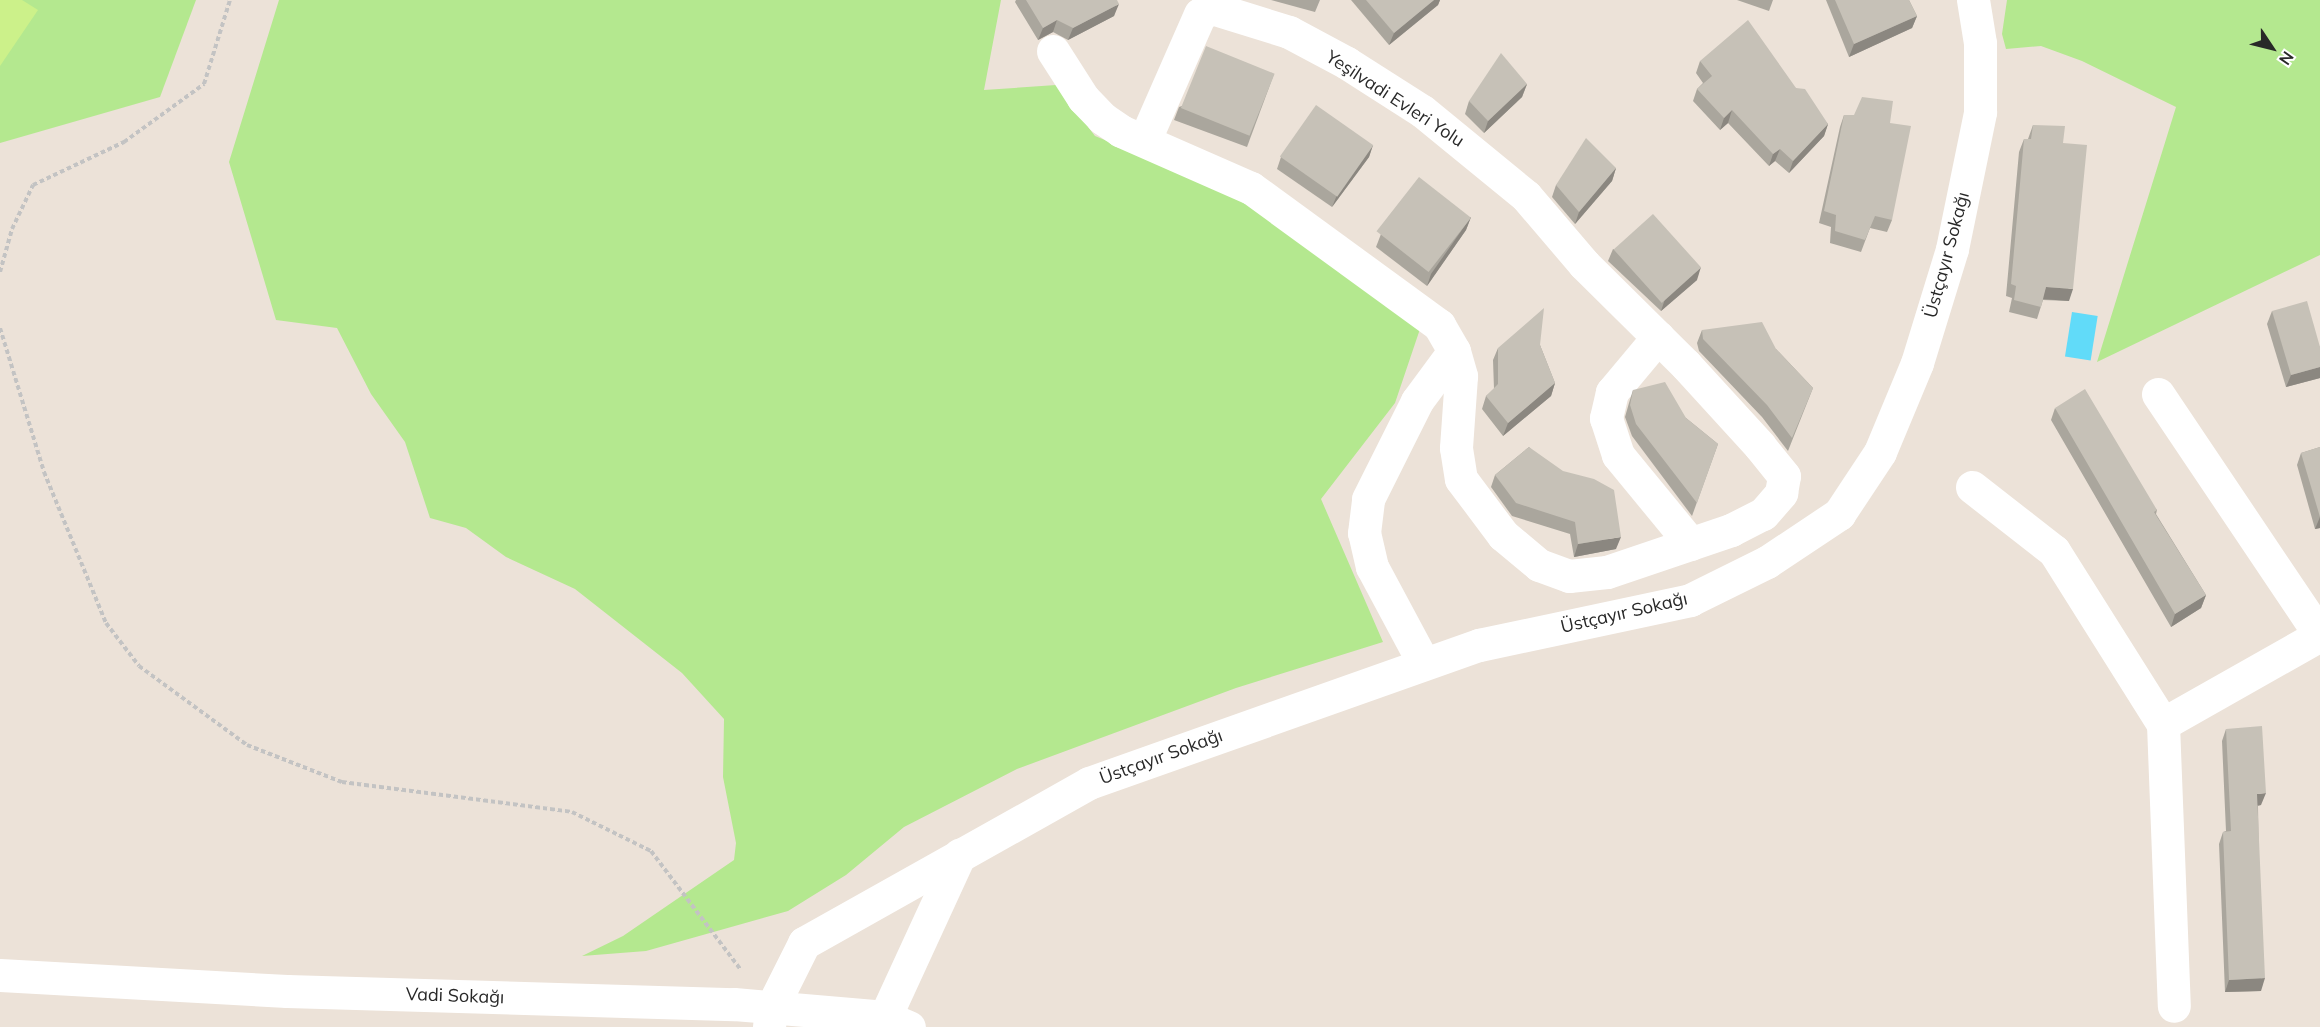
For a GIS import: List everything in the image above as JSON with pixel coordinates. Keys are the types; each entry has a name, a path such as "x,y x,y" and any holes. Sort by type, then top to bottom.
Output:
{"street":[{"name":"Üstçayır Sokağı","path":"770,1018 804,943 1089,783 1423,662 1479,645 1690,600 1767,562 1839,514 1880,453 1917,363 1952,249 1980,112 1980,43 1973,0"},
{"name":"Yeşilvadi Evleri Yolu","path":"1053,51 1083,98 1102,118 1121,131 1145,139 1251,188 1439,325 1454,351 1461,376 1456,448 1461,479 1503,535 1539,566 1569,576 1607,572 1731,530 1763,514 1781,493 1784,476 1658,337 1584,264 1526,196 1480,155 1347,63 1289,32 1212,8 1200,14 1145,139"},
{"path":"1658,337 1612,392 1606,418 1617,455 1691,544"},
{"path":"1423,662 1372,567 1364,532 1368,499 1417,401 1454,351"},
{"path":"2158,394 2320,635 2163,724"},
{"path":"1972,486 2055,551 2163,724 2174,1006"},
{"path":"897,1022 960,854"},
{"name":"Vadi Sokağı","path":"0,975 288,991 734,1004 770,1018 897,1022"}],"path":[{"path":"0,272 12,229 33,185 124,142 204,84 230,0"},
{"path":"0,328 44,471 101,612 139,666 246,746 342,782 572,812 651,851 770,1018"}],"green space":[{"path":"0,0 196,0 160,97 0,143"},
{"path":"0,0 22,0 38,10 0,66"},
{"path":"279,0 1001,0 984,90 1056,85 1095,136 1194,176 1277,220 1420,329 1395,403 1321,499 1383,642 1236,688 1017,769 904,827 846,875 788,911 646,951 582,956 623,936 734,860 736,843 723,777 724,719 682,673 575,589 506,557 466,528 430,518 405,442 371,394 337,328 276,320 229,162"},
{"path":"2007,0 2320,0 2320,255 2097,362 2176,107 2082,61 2041,46 2006,49 2002,34"}],"water":[{"path":"2072,312 2098,316 2091,361 2065,356"}],"building":[{"path":"1026,0 1117,0 1119,4 1073,28 1057,20 1043,28"},
{"path":"1366,0 1434,0 1394,33"},
{"path":"1835,0 1909,0 1917,16 1854,44"},
{"path":"1748,20 1796,88 1805,89 1828,124 1793,161 1780,149 1773,154 1732,110 1724,118 1697,89 1712,76 1700,61"},
{"path":"1206,46 1275,74 1250,136 1181,108"},
{"path":"1501,53 1527,84 1488,121 1469,101"},
{"path":"1862,97 1893,101 1890,123 1911,126 1892,220 1875,216 1865,240 1835,231 1836,215 1824,211 1844,115 1854,115"},
{"path":"1316,105 1373,145 1337,197 1280,157"},
{"path":"2033,125 2065,126 2063,143 2087,145 2073,289 2046,287 2041,307 2014,300 2016,286 2011,284 2024,139 2031,139"},
{"path":"1586,138 1616,168 1579,212 1556,185"},
{"path":"1419,177 1471,218 1429,272 1377,231"},
{"path":"1653,214 1701,268 1662,303 1614,249"},
{"path":"2307,301 2320,347 2320,367 2291,375 2272,311"},
{"path":"1544,308 1540,345 1555,383 1508,423 1486,396 1498,384 1498,348"},
{"path":"1762,322 1776,349 1813,388 1792,438 1767,405 1703,339 1702,330"},
{"path":"1665,382 1686,418 1718,444 1697,503 1636,424 1630,405 1633,390"},
{"path":"2085,389 2157,510 2154,512 2206,595 2175,614 2055,408"},
{"path":"1529,447 1563,471 1594,479 1614,490 1621,537 1578,544 1575,522 1516,503 1495,475"},
{"path":"2320,447 2320,517 2301,453"},
{"path":"2262,726 2266,793 2257,794 2265,978 2229,980 2223,832 2231,831 2226,729"}]}
